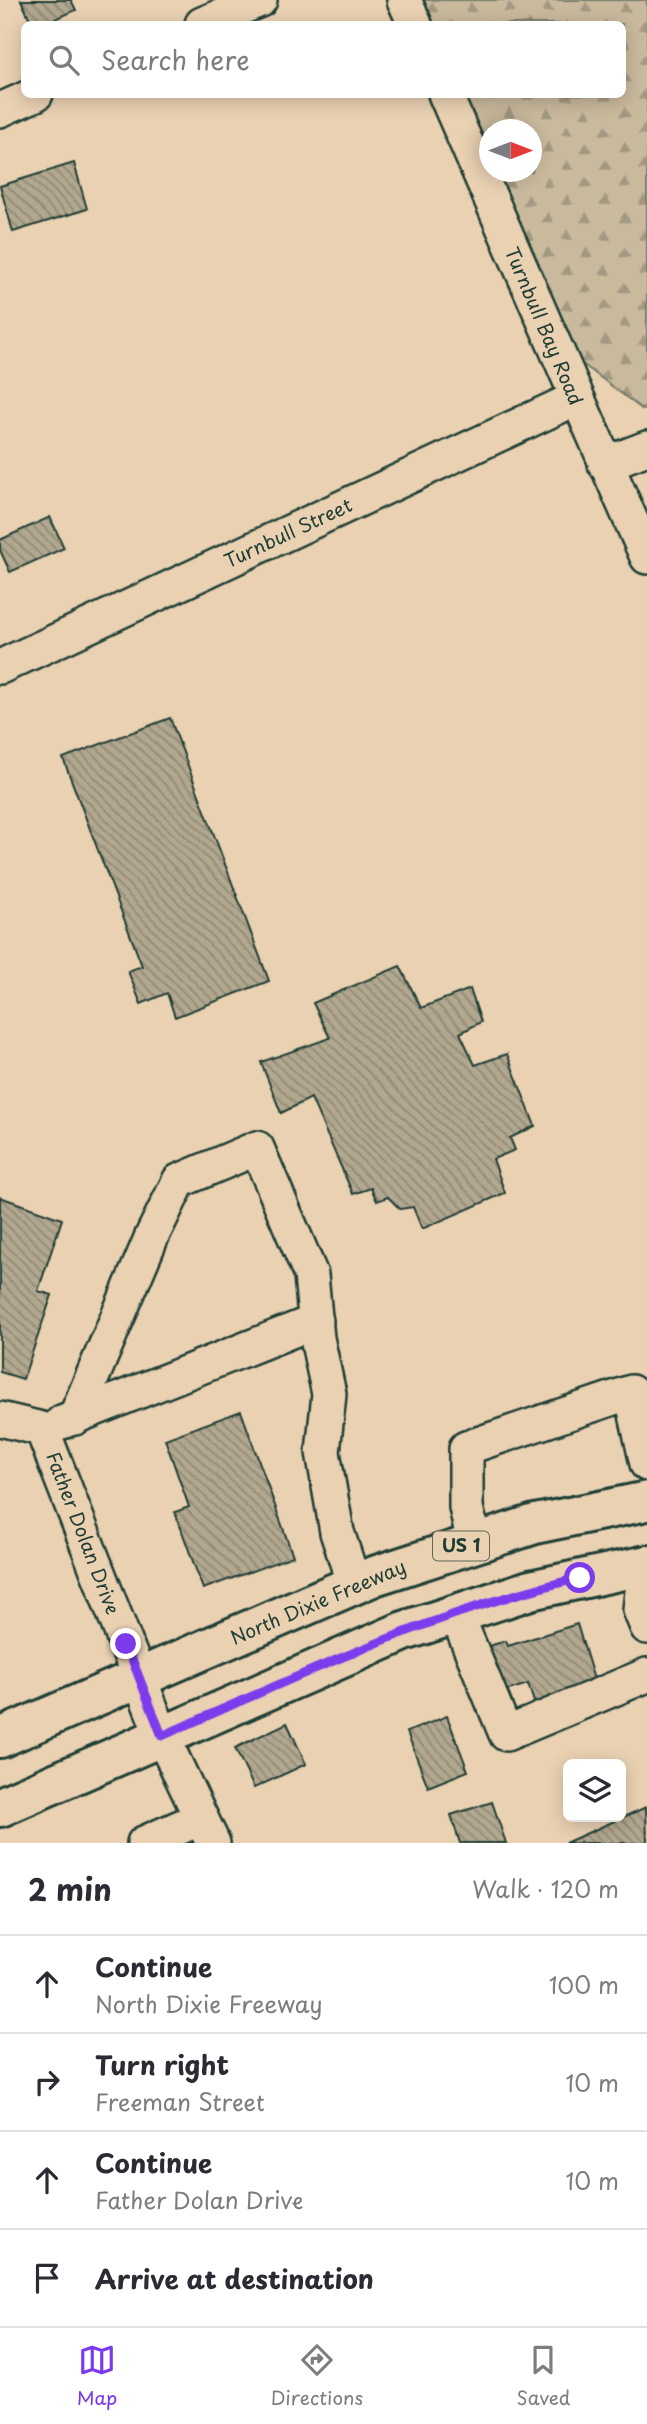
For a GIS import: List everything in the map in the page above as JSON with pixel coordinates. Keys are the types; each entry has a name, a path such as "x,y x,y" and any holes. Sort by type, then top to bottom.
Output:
{"main road":[{"name":"North Dixie Freeway","path":"0,1738 354,1584 474,1542 535,1524 647,1501"},
{"path":"0,1807 404,1631 530,1590 646,1565"}],"street":[{"path":"209,21 260,0"},
{"path":"404,0 414,21"},
{"path":"0,110 27,98"},
{"name":"Turnbull Bay Road","path":"447,98 575,398 647,557"},
{"name":"Turnbull Street","path":"0,667 575,398"},
{"path":"605,464 647,448"},
{"path":"75,1418 152,1236 179,1181 257,1148 311,1275 329,1394 323,1452 337,1532 354,1584"},
{"path":"14,1425 75,1418 316,1321"},
{"path":"474,1542 466,1507 466,1448 631,1392 647,1464"},
{"name":"Father Dolan Drive","path":"14,1425 139,1677 162,1736 207,1830"},
{"path":"646,1565 640,1610 647,1627"},
{"path":"456,1613 506,1734 647,1675"},
{"path":"144,1843 207,1830"}],"green space":[{"path":"423,0 647,0 647,409 643,410 584,365 581,366 501,182 542,182 542,119 479,119 479,130 465,98 626,98 626,21 433,21"}],"building":[{"path":"21,0 71,0 76,10 51,21 31,21"},
{"path":"74,163 87,209 13,232 0,186"},
{"path":"50,517 64,548 10,572 0,550 0,540"},
{"path":"170,718 269,981 175,1017 167,993 141,1004 128,971 142,966 63,758"},
{"path":"400,966 421,1008 470,989 481,1022 460,1033 475,1065 507,1054 535,1126 510,1138 515,1150 493,1159 505,1193 422,1229 413,1207 400,1209 388,1197 377,1201 371,1188 353,1194 311,1098 281,1113 261,1062 330,1038 313,1003"},
{"path":"0,1197 62,1219 38,1291 52,1295 23,1379 0,1372"},
{"path":"241,1411 293,1556 203,1589 175,1512 189,1507 165,1439"},
{"path":"577,1624 596,1686 535,1705 528,1684 496,1694 482,1648 506,1641 508,1646"},
{"path":"447,1716 468,1771 428,1787 407,1732"},
{"path":"287,1723 306,1764 254,1788 235,1748"},
{"path":"492,1802 506,1843 460,1843 451,1815"},
{"path":"646,1807 647,1843 565,1843 612,1822 626,1822 626,1816"}],"route":[{"path":"126,1644 162,1736 404,1631 473,1607 580,1578"}]}
